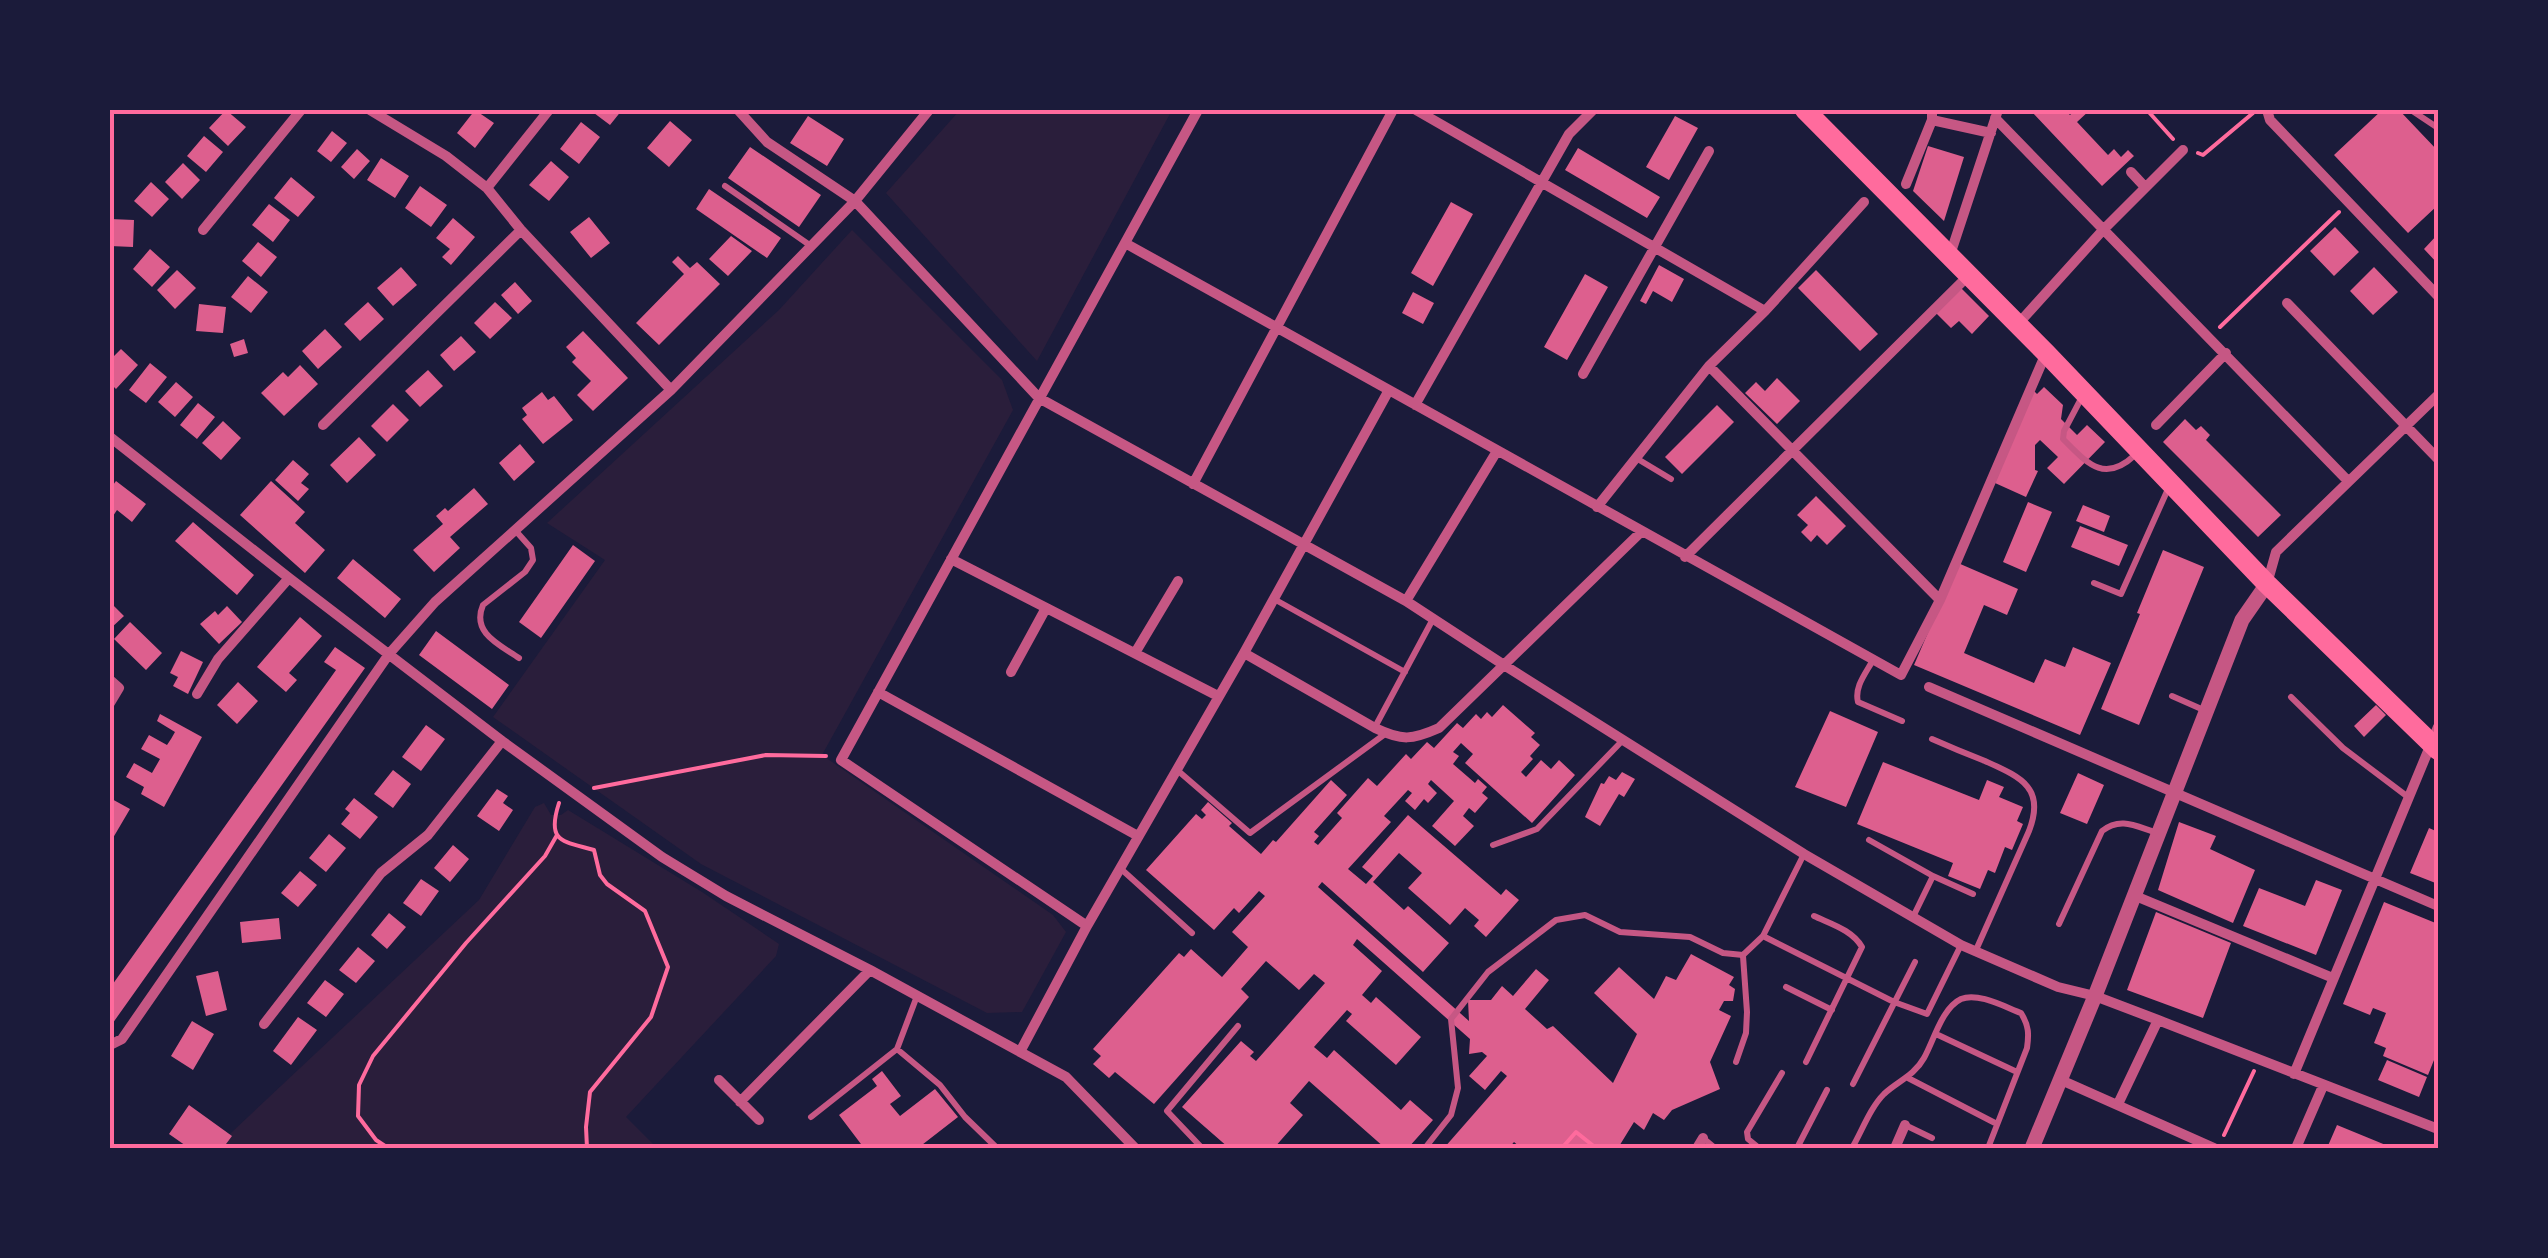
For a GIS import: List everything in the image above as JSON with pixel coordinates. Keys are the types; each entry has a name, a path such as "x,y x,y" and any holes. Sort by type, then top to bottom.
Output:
{"main road":[{"path":"1806,110 2046,352 2267,584 2436,740"}],"street":[{"path":"202,230 300,110"},
{"path":"370,110 446,156 487,188 521,230 671,390"},
{"path":"487,188 549,110"},
{"path":"738,110 767,142 855,201 1039,398 1406,601 1804,854 1961,945 2058,987 2095,996 2323,1086 2437,1125"},
{"path":"110,1045 122,1039 389,654 435,602 671,390 855,201 929,110"},
{"path":"1086,926 841,760 1198,110"},
{"path":"1193,484 1394,110"},
{"path":"1416,110 1765,311"},
{"path":"1415,405 1569,134 1593,110"},
{"path":"1950,256 1997,114 2103,230 2348,481"},
{"path":"1906,184 1932,115 1990,134"},
{"path":"2269,115 2438,296"},
{"path":"2018,324 2103,230 2184,150"},
{"path":"1583,374 1710,151"},
{"path":"2131,172 2145,187"},
{"path":"1597,507 1710,366 1864,202"},
{"path":"323,425 521,230"},
{"path":"1125,242 1901,675 1940,600 2046,352"},
{"path":"1686,557 1969,275"},
{"path":"2287,303 2438,460"},
{"path":"2156,425 2226,354"},
{"path":"1710,366 1940,600"},
{"path":"1020,1052 1086,926 1244,653 1389,390"},
{"path":"2032,1148 2242,620 2267,584 2276,552 2438,395"},
{"path":"110,437 502,741 662,857 1066,1077 1135,1148"},
{"path":"1406,601 1497,451"},
{"path":"1244,653 1380,731 1416,738 1439,728 1641,532"},
{"path":"951,559 1218,696"},
{"path":"197,694 218,659 289,578"},
{"path":"1135,654 1178,581"},
{"path":"1011,672 1046,608"},
{"path":"110,680 119,688 110,703"},
{"path":"1929,687 2438,906"},
{"path":"878,692 1138,836"},
{"path":"2294,1074 2436,740"},
{"path":"264,1024 382,874 428,836 502,741"},
{"path":"2134,895 2334,978"},
{"path":"740,1102 870,970"},
{"path":"2118,1104 2158,1020"},
{"path":"719,1080 758,1120"},
{"path":"2061,1080 2216,1148"},
{"path":"2296,1148 2323,1086"},
{"path":"1894,1148 1905,1126"}],"lane":[{"path":"2412,110 2438,128"},
{"path":"725,186 811,246"},
{"path":"2084,392 2063,439 2092,467 2124,466 2140,450"},
{"path":"1636,458 1671,479"},
{"path":"2094,583 2121,594 2171,483"},
{"path":"514,530 531,548 533,560 526,572 484,605 479,622 489,637 520,658"},
{"path":"1274,599 1405,672"},
{"path":"1176,769 1250,833 1380,731 1405,672 1434,619"},
{"path":"1873,660 1858,688 1858,702 1902,722"},
{"path":"2172,696 2207,711"},
{"path":"2291,697 2343,748 2409,798"},
{"path":"1932,739 2020,776 2036,806 2029,831 1976,952"},
{"path":"1493,845 1537,830 1623,740"},
{"path":"2058,924 2102,831 2113,822 2121,822 2159,833"},
{"path":"1870,840 1973,894"},
{"path":"1736,1062 1746,1032 1743,956 1763,936 1804,854"},
{"path":"1120,868 1192,933"},
{"path":"1913,918 1933,876"},
{"path":"1425,1148 1450,1116 1458,1088 1450,1019 1488,972 1556,920 1584,915 1620,932 1690,937 1722,953 1743,956"},
{"path":"1806,1062 1862,947 1850,933 1814,916"},
{"path":"1763,936 1942,1022"},
{"path":"1926,1014 1961,945"},
{"path":"1853,1084 1915,962"},
{"path":"1786,987 1832,1010"},
{"path":"810,1117 896,1049 917,996"},
{"path":"1852,1148 1878,1102 1922,1062 1952,1005 1964,997 2021,1013 2030,1034 1988,1148"},
{"path":"1202,1148 1167,1111 1238,1026"},
{"path":"1936,1034 2018,1072"},
{"path":"896,1049 940,1084 996,1148"},
{"path":"1759,1148 1748,1139 1747,1132 1782,1073"},
{"path":"1908,1078 1997,1124"},
{"path":"1797,1148 1827,1090"},
{"path":"1905,1126 1932,1138"},
{"path":"1700,1143 1715,1148"}],"path":[{"path":"2147,110 2184,150 2203,155 2256,110"},
{"path":"2210,337 2348,202"},
{"path":"388,1148 376,1140 358,1116 359,1085 373,1056 466,943 545,856 556,835 555,816 560,802 571,791 766,755 822,755 841,760"},
{"path":"556,835 570,845 594,850 607,884 646,911 668,968 651,1017 590,1092 587,1148"},
{"path":"2216,1148 2259,1061"},
{"path":"1562,1148 1576,1132 1596,1148"}],"shaded area":[{"path":"960,110 1172,110 1037,361 886,193"},
{"path":"852,230 1002,380 1013,410 822,755 1053,915 1066,932 1022,1012 987,1013 701,864 493,717 605,560 547,523 779,310"},
{"path":"544,803 551,815 568,810 779,944 776,956 626,1117 657,1148 215,1148 479,900 535,807"}],"building":[{"path":"226,110 246,127 228,146 209,128"},
{"path":"475,110 494,123 475,148 457,133"},
{"path":"590,110 622,110 610,125"},
{"path":"2030,110 2065,110 2070,115 2075,110 2090,110 2077,122 2108,155 2114,149 2121,157 2128,150 2134,156 2102,186"},
{"path":"2382,110 2399,110 2438,151 2438,205 2408,233 2334,155"},
{"path":"808,116 844,139 827,166 790,143"},
{"path":"1675,116 1698,128 1669,180 1646,167"},
{"path":"670,121 692,140 669,167 647,148"},
{"path":"581,122 600,137 579,164 560,149"},
{"path":"332,131 347,143 331,162 317,151"},
{"path":"204,136 223,152 206,172 187,156"},
{"path":"1928,146 1964,157 1944,221 1913,191"},
{"path":"750,147 821,195 799,227 728,178"},
{"path":"1578,148 1660,197 1647,218 1565,170"},
{"path":"357,149 370,161 354,179 341,167"},
{"path":"381,158 409,176 395,198 367,180"},
{"path":"551,161 569,177 549,201 529,185"},
{"path":"183,163 200,180 182,199 165,182"},
{"path":"291,177 315,197 298,217 274,198"},
{"path":"151,182 169,199 152,217 134,201"},
{"path":"420,186 447,205 431,227 405,208"},
{"path":"709,189 781,238 767,258 696,209"},
{"path":"1451,202 1473,214 1433,286 1411,273"},
{"path":"269,204 290,220 273,242 252,225"},
{"path":"589,217 610,243 591,258 570,232"},
{"path":"453,218 475,237 451,265 442,257 450,249 436,238"},
{"path":"110,219 134,220 133,247 110,246"},
{"path":"2335,227 2359,252 2334,276 2310,251"},
{"path":"2438,234 2438,264 2424,249"},
{"path":"731,236 752,251 728,276 709,259"},
{"path":"258,242 277,257 261,277 242,261"},
{"path":"150,249 170,267 152,287 133,269"},
{"path":"678,256 690,268 697,262 720,284 659,345 636,323 684,274 672,262"},
{"path":"1659,265 1684,279 1672,302 1653,291 1646,304 1640,301"},
{"path":"401,267 417,285 393,306 377,288"},
{"path":"2374,267 2398,292 2373,315 2350,291"},
{"path":"177,270 196,288 175,309 157,290"},
{"path":"1816,270 1878,334 1860,351 1798,288"},
{"path":"1585,274 1608,287 1567,360 1544,347"},
{"path":"248,276 268,292 251,313 231,297"},
{"path":"515,282 532,301 518,314 501,295"},
{"path":"1961,288 1989,316 1972,334 1959,321 1951,328 1936,313"},
{"path":"1413,292 1434,303 1423,324 1402,313"},
{"path":"368,302 384,319 360,341 344,324"},
{"path":"495,302 512,318 490,339 474,323"},
{"path":"199,304 226,307 223,333 196,331"},
{"path":"325,329 342,347 318,369 302,351"},
{"path":"583,331 628,378 593,411 577,395 591,381 572,362 576,358 566,347"},
{"path":"461,336 476,352 454,371 440,355"},
{"path":"244,339 248,353 234,357 230,344"},
{"path":"121,349 138,365 116,389 110,383 110,360"},
{"path":"150,363 167,377 146,403 129,390"},
{"path":"300,365 318,384 284,416 261,393 283,372 288,377"},
{"path":"428,370 443,386 420,407 405,391"},
{"path":"1777,378 1800,401 1777,424 1745,393 1756,382 1765,391"},
{"path":"176,382 193,397 175,417 158,402"},
{"path":"2044,387 2063,405 2061,419 2077,435 2087,425 2105,442 2064,484 2047,468 2058,457 2040,440 2035,445 2038,471 2026,497 1995,483 2033,390 2037,394"},
{"path":"542,392 548,400 554,396 573,420 543,444 522,419 527,415 522,408"},
{"path":"198,403 215,417 197,439 180,425"},
{"path":"393,404 409,420 387,442 371,426"},
{"path":"1717,405 1734,422 1682,474 1665,457"},
{"path":"2185,419 2196,430 2201,426 2210,435 2206,440 2281,515 2258,537 2163,442"},
{"path":"223,421 241,438 221,460 202,443"},
{"path":"359,437 376,455 347,483 330,465"},
{"path":"520,444 535,462 514,481 499,463"},
{"path":"293,460 309,474 301,483 309,489 298,501 275,480"},
{"path":"116,481 146,504 132,522 117,510 113,516 110,514 110,489"},
{"path":"271,481 305,512 295,523 325,550 305,573 240,515"},
{"path":"474,488 488,504 450,537 460,548 434,572 413,550 443,524 436,516 445,508 448,511"},
{"path":"1816,496 1846,526 1827,545 1817,535 1811,542 1801,532 1808,525 1797,515"},
{"path":"2028,502 2052,512 2026,572 2003,562"},
{"path":"2083,505 2110,516 2104,532 2076,521"},
{"path":"193,522 254,575 237,595 175,541"},
{"path":"2080,526 2128,545 2119,566 2071,547"},
{"path":"573,545 595,561 541,638 519,622"},
{"path":"2163,550 2204,567 2139,725 2101,709"},
{"path":"353,559 401,599 385,618 337,578"},
{"path":"1958,563 2018,589 2007,615 1984,605 1964,653 2034,683 2045,659 2065,667 2073,647 2111,663 2080,735 1914,665"},
{"path":"110,602 124,616 110,629"},
{"path":"227,606 242,622 219,644 200,624"},
{"path":"300,617 322,636 289,673 297,680 286,692 257,667"},
{"path":"130,622 162,653 146,670 114,639"},
{"path":"436,631 509,685 492,709 419,655"},
{"path":"335,647 365,668 110,1027 110,988 336,670 324,662"},
{"path":"181,651 203,662 188,694 173,686 178,677 170,673"},
{"path":"238,682 258,701 237,724 217,705"},
{"path":"1503,705 1535,733 1531,737 1540,745 1521,772 1526,777 1541,760 1551,769 1559,760 1575,775 1532,823 1465,763 1473,754 1461,743 1453,752 1459,756 1453,764 1475,783 1478,779 1487,787 1482,793 1488,798 1475,813 1469,808 1463,816 1474,826 1455,846 1432,826 1454,801 1431,780 1428,784 1437,793 1428,803 1424,799 1415,810 1405,801 1412,793 1408,790 1384,816 1391,822 1348,869 1366,884 1373,876 1362,867 1408,815 1501,895 1506,889 1519,900 1486,937 1474,926 1479,920 1465,908 1450,925 1408,888 1422,873 1399,853 1373,882 1404,910 1408,906 1449,943 1423,972 1322,882 1318,887 1469,1021 1468,1000 1491,1000 1502,986 1513,996 1536,969 1549,980 1525,1009 1547,1029 1553,1026 1613,1083 1637,1034 1594,993 1619,967 1654,999 1666,976 1676,980 1691,954 1734,977 1729,985 1735,989 1733,1001 1724,1001 1719,1010 1731,1016 1710,1062 1720,1089 1672,1110 1664,1120 1653,1113 1644,1130 1634,1122 1618,1148 1521,1148 1514,1142 1509,1148 1444,1148 1507,1076 1501,1071 1485,1090 1469,1076 1487,1056 1482,1052 1469,1054 1470,1039 1357,939 1353,945 1382,971 1362,995 1371,1003 1376,997 1421,1037 1396,1065 1346,1021 1352,1014 1347,1010 1314,1047 1327,1058 1334,1050 1401,1110 1410,1100 1433,1120 1408,1148 1385,1148 1309,1081 1290,1103 1303,1115 1274,1148 1229,1148 1182,1107 1241,1041 1254,1052 1250,1056 1256,1061 1325,983 1314,974 1299,990 1266,961 1241,989 1249,997 1154,1104 1115,1072 1109,1078 1093,1064 1101,1056 1093,1049 1179,953 1184,957 1191,949 1222,977 1248,947 1232,932 1265,896 1259,891 1239,913 1234,908 1214,930 1146,870 1196,814 1202,819 1206,815 1201,810 1208,802 1261,854 1331,780 1347,795 1314,832 1319,836 1314,842 1318,845 1342,818 1337,813 1368,778 1377,786 1406,754 1411,759 1427,742 1434,748 1457,723 1463,728 1476,714 1481,719 1487,712 1492,717"},
{"path":"2376,705 2386,715 2364,737 2354,726"},
{"path":"1830,711 1878,732 1846,807 1795,787"},
{"path":"160,714 202,737 164,807 141,794 144,787 126,777 134,763 152,773 160,759 141,749 149,735 167,745 175,732 157,721"},
{"path":"426,725 445,739 421,771 402,757"},
{"path":"1883,762 1979,800 1987,780 2004,787 1999,797 2023,807 2017,821 2023,824 2012,850 2005,847 1995,873 1988,870 1980,889 1948,876 1953,863 1857,824"},
{"path":"393,770 411,784 393,808 374,794"},
{"path":"1622,772 1635,779 1624,797 1619,794 1600,826 1585,817 1601,783 1609,776 1616,780"},
{"path":"2078,773 2104,785 2087,824 2060,813"},
{"path":"497,789 508,796 503,803 513,810 499,831 477,816"},
{"path":"110,798 130,809 110,843"},
{"path":"354,798 378,817 360,839 341,824 350,813 345,809"},
{"path":"2179,822 2216,836 2210,849 2255,870 2233,923 2158,890"},
{"path":"2429,828 2438,832 2438,884 2410,873"},
{"path":"329,834 346,848 326,872 309,858"},
{"path":"453,845 469,859 450,882 434,868"},
{"path":"300,871 317,885 298,907 281,893"},
{"path":"421,879 439,891 421,916 403,903"},
{"path":"2316,880 2342,890 2316,955 2243,926 2259,888 2305,906"},
{"path":"2384,902 2438,924 2438,1050 2428,1075 2383,1056 2386,1048 2374,1043 2386,1013 2373,1008 2370,1015 2343,1004"},
{"path":"2156,912 2231,943 2203,1018 2127,990"},
{"path":"389,913 406,927 387,949 371,935"},
{"path":"279,918 281,939 242,943 240,922"},
{"path":"358,947 375,961 356,983 339,970"},
{"path":"218,971 227,1010 206,1016 196,976"},
{"path":"325,980 344,994 326,1017 307,1003"},
{"path":"298,1017 317,1030 291,1065 273,1051"},
{"path":"192,1021 214,1034 193,1070 171,1056"},
{"path":"2387,1060 2427,1077 2419,1097 2378,1080"},
{"path":"882,1071 901,1096 890,1104 900,1116 935,1089 958,1117 918,1148 864,1148 839,1115 877,1086 872,1079"},
{"path":"189,1105 232,1136 223,1148 189,1148 169,1134"},
{"path":"2337,1125 2393,1148 2327,1148"}]}
